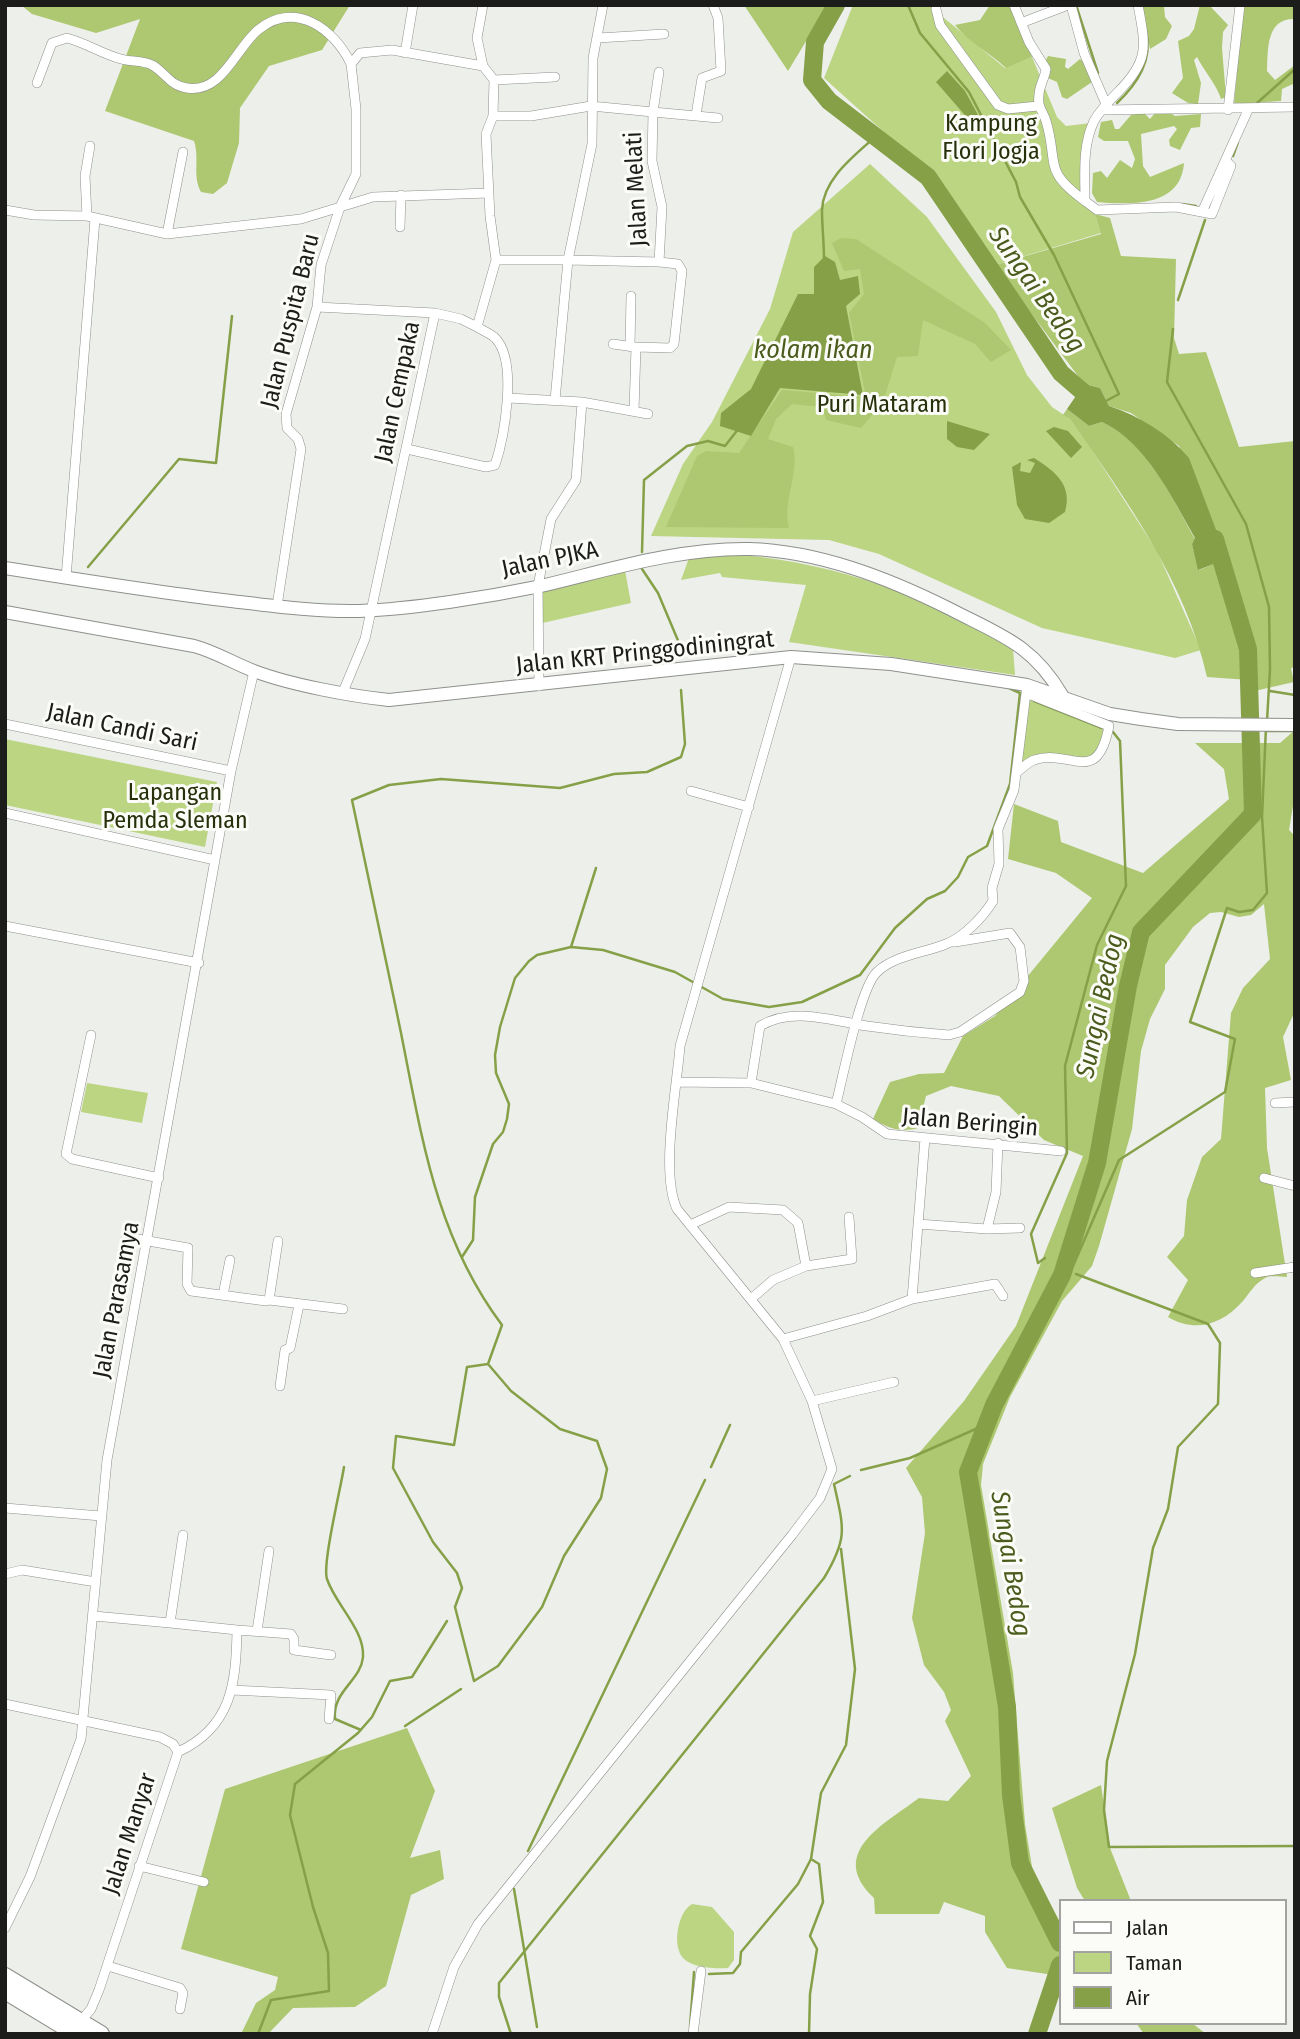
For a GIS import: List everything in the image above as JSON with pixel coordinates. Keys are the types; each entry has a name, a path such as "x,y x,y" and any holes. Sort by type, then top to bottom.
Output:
{"highway":[{"path":"7,1987 78,2027 101,2034"}],"main road":[{"name":"Jalan PJKA","path":"5,568 277,606 370,610 538,586 691,552 749,549 807,556 876,575 996,632 1032,654 1048,671 1062,695"},
{"name":"Jalan KRT Pringgodiningrat","path":"5,612 194,646 214,651 254,671 343,692 406,700 791,657 891,664 1062,695 1110,713 1178,724 1294,724"}],"street":[{"path":"405,53 413,5"},
{"path":"407,449 492,467 498,456 508,398 503,351 496,339 477,327 496,260 486,134 493,116 494,80 483,66 477,38 483,5"},
{"path":"555,400 568,260 592,144 593,58 603,5"},
{"path":"696,115 702,78 721,71 718,18 713,5"},
{"path":"1014,5 1046,69 1038,106 1046,119 1056,176 1089,207 1097,210 1176,207 1202,212 1248,110"},
{"path":"1021,23 1070,5 1104,107"},
{"path":"1085,201 1086,148 1094,121 1135,75 1143,57 1146,45 1138,5"},
{"path":"1228,110 1240,5"},
{"path":"936,9 940,25 998,105 1008,109 1038,106"},
{"path":"37,83 52,43 66,38 122,60 155,66 168,81 188,89 207,85 231,65 259,29 286,18 305,18 321,25 337,40 351,64 360,53 371,50 483,66"},
{"path":"598,38 664,34"},
{"name":"Jalan Puspita Baru","path":"277,606 301,449 298,439 287,428 286,414 317,307 321,265 340,206 356,174 356,109 351,64"},
{"path":"659,72 653,112 718,118"},
{"path":"494,80 555,76"},
{"name":"Jalan Melati","path":"493,116 531,116 591,106 653,112 652,161 662,207 659,262 568,260"},
{"path":"1104,107 1228,110 1295,107"},
{"path":"66,578 91,218 85,176 90,146"},
{"path":"167,234 183,152"},
{"path":"5,210 34,215 91,218 167,234 269,225 323,214 340,206 373,197 489,193"},
{"path":"400,227 401,195"},
{"path":"496,260 568,260"},
{"path":"613,344 670,348 674,344 682,271 678,264 659,262"},
{"path":"631,296 634,411"},
{"path":"317,307 435,313"},
{"name":"Jalan Cempaka","path":"343,692 365,639 435,313 461,319 477,327"},
{"path":"508,398 582,402 648,414"},
{"path":"539,686 538,586 551,519 576,480 582,402"},
{"path":"432,2034 454,1967 478,1924 820,1498 832,1469 812,1401 783,1339 677,1209 670,1192 681,1046 700,969 791,657"},
{"name":"Jalan Parasamya","path":"5,1928 30,1877 73,1762 84,1721 107,1460 199,963 215,860 254,671"},
{"path":"947,944 985,912 993,901 992,888 999,864 998,829 1011,799 1026,689 1109,726 1102,752 1097,758 1081,763 1044,758 1032,761 1016,773"},
{"name":"Jalan Candi Sari","path":"5,724 232,771"},
{"path":"691,792 749,807"},
{"path":"5,813 215,860"},
{"path":"5,926 199,963"},
{"path":"751,1083 760,1026 769,1021 830,1017 858,1025 955,1034 1020,992 1024,981 1020,947 1010,933 912,953 877,971 864,990 858,1025 836,1104"},
{"path":"91,1035 66,1154 72,1159 159,1178"},
{"name":"Jalan Beringin","path":"677,1082 751,1083 836,1104 887,1134 1061,1151"},
{"path":"1275,1103 1295,1102"},
{"path":"912,1299 925,1138"},
{"path":"987,1229 996,1192 998,1143"},
{"path":"1264,1178 1295,1186"},
{"path":"690,1225 729,1207 783,1210 798,1223 806,1266"},
{"path":"751,1299 773,1280 806,1266 852,1259 849,1217"},
{"path":"918,1224 987,1229 1020,1228"},
{"path":"126,1237 188,1248 188,1289 343,1309"},
{"path":"269,1300 278,1241"},
{"path":"223,1295 230,1260"},
{"path":"1255,1273 1295,1267"},
{"path":"783,1339 867,1317 912,1299 995,1284 1003,1296"},
{"path":"280,1386 285,1350 290,1348 299,1305"},
{"path":"812,1401 894,1382"},
{"path":"5,1508 102,1516"},
{"path":"170,1623 183,1535"},
{"path":"257,1631 269,1551"},
{"path":"8,1574 22,1570 96,1582"},
{"path":"94,1616 291,1634 294,1650 331,1654"},
{"path":"178,1752 216,1726 232,1690 237,1630"},
{"path":"232,1690 331,1695 329,1719"},
{"name":"Jalan Manyar","path":"5,1704 160,1738 173,1744 178,1752 108,1965 91,2009 78,2027"},
{"path":"139,1866 204,1882"},
{"path":"108,1965 180,1988 183,1993 180,2009"},
{"path":"693,2034 701,1970"}],"green space":[{"name":"Kampung Flori Jogja","path":"853,5 934,5 933,9 1005,68 1032,57 1057,117 1066,126 1091,123 1083,204 1095,214 1101,233 995,265 936,179 824,78"},
{"name":"Puri Mataram","path":"870,164 927,217 996,312 1027,375 1052,407 1070,419 1088,444 1157,551 1201,650 1175,658 1042,628 879,554 829,540 651,536 683,464 712,422 770,309 793,232"},
{"path":"743,555 814,566 884,586 918,599 983,630 1013,649 1015,675 789,642 806,585 722,577 720,573 681,580 689,558"},
{"path":"624,565 631,603 538,624 538,586"},
{"path":"1025,695 1107,725 1096,757 1044,758 1016,773"},
{"name":"Lapangan Pemda Sleman","path":"5,739 217,782 205,847 5,805"},
{"path":"87,1083 148,1093 142,1123 81,1112"},
{"path":"692,1904 712,1907 734,1932 734,1960 728,1968 699,1966 684,1959 680,1953 677,1938 680,1921"}],"shaded area":[{"path":"21,5 350,5 322,50 269,66 240,108 239,143 227,183 213,194 201,192 198,186 194,141 105,111 140,19 96,33 32,14"},
{"path":"744,5 828,5 788,71"},
{"path":"990,5 1010,5 1032,57 1006,68 955,25 980,20"},
{"path":"1141,5 1164,6 1165,17 1172,26 1166,39 1150,49"},
{"path":"1200,5 1209,5 1228,25 1223,32 1222,48 1226,97 1221,99 1197,57 1194,60 1201,83 1198,104 1188,103 1172,93 1183,78 1178,41 1189,36 1194,29"},
{"path":"1243,5 1295,5 1295,19 1279,24 1270,36 1267,71 1275,80 1295,65 1295,83 1282,89 1281,101 1234,104"},
{"path":"1048,56 1066,59 1065,67 1068,69 1080,59 1085,63 1092,82 1067,99 1062,97 1057,82 1048,78 1049,69 1045,62"},
{"path":"1156,112 1169,112 1175,116 1201,114 1200,127 1191,128 1180,150 1170,146 1169,140 1177,129 1174,126 1141,134 1143,166 1150,177 1184,163 1181,177 1174,188 1164,195 1139,203 1097,202 1092,193 1093,173 1101,171 1107,178 1120,160 1132,168 1135,159 1128,141 1104,141 1098,137 1101,122 1112,120 1115,129 1119,129 1131,115 1144,113 1150,119"},
{"path":"1095,214 1110,218 1121,256 1176,259 1174,338 1179,354 1206,352 1239,447 1295,441 1295,667 1291,668 1294,682 1250,692 1249,680 1207,677 1197,642 1169,574 1132,510 1070,419 1063,415 1067,409 1089,426 1102,422 1118,431 1145,457 1167,489 1195,539 1192,544 1199,570 1226,559 1179,446 1131,413 1109,406 1100,388 1084,384 995,265 1101,234"},
{"path":"841,238 856,239 985,323 1011,350 991,362 975,344 923,320 918,356 897,357 883,402 861,428 826,420 822,407 792,404 776,419 768,439 793,447 795,457 787,518 789,528 666,527 697,456 706,451 739,453 782,390 866,397 849,313 864,294 860,269 844,271 832,243"},
{"path":"1295,730 1295,794 1289,830 1295,836 1295,1011 1283,1037 1291,1080 1265,1088 1267,1148 1287,1277 1261,1280 1234,1310 1216,1321 1188,1325 1168,1317 1188,1280 1167,1257 1184,1236 1187,1200 1202,1157 1221,1139 1231,1013 1243,988 1270,959 1264,904 1251,915 1239,917 1221,912 1210,913 1193,927 1165,965 1165,989 1150,1019 1141,1051 1132,1129 1092,1266 1062,1301 1010,1397 983,1464 981,1485 1013,1673 1025,1824 1033,1873 1058,1918 1058,1976 1007,1968 985,1932 985,1916 944,1902 939,1914 875,1914 874,1898 861,1882 856,1867 858,1854 865,1841 890,1819 919,1798 948,1801 971,1776 945,1721 951,1710 944,1692 924,1665 912,1618 925,1533 922,1497 906,1468 964,1401 1016,1326 1083,1156 1044,1140 999,1096 951,1086 926,1096 918,1128 894,1129 873,1119 890,1082 919,1074 944,1073 963,1036 995,1016 1092,898 1056,873 1008,859 1014,804 1058,821 1061,842 1143,873 1229,799 1224,769 1195,743 1280,743"},
{"path":"407,1728 435,1791 410,1858 440,1850 444,1879 411,1895 386,1986 355,2007 293,2008 268,2034 241,2034 256,2003 275,1990 278,1977 181,1949 225,1789"},
{"path":"1101,1785 1110,1848 1130,1899 1084,1899 1077,1888 1052,1808"},
{"path":"1137,2025 1195,2025 1206,2034 1144,2034"}],"water":[{"path":"947,71 965,91 984,126 977,129 936,82"},
{"name":"kolam ikan","path":"825,256 835,262 840,280 858,276 860,294 846,306 863,395 780,388 751,436 720,426 721,413 751,389 798,294 814,294 814,267"},
{"path":"1084,384 1100,388 1109,406 1152,426 1189,458 1227,559 1198,570 1192,544 1195,538 1145,457 1118,431 1102,422 1089,426 1067,409"},
{"path":"947,421 990,434 974,450 957,447 947,439"},
{"path":"1054,427 1068,431 1082,447 1071,458 1046,431"},
{"path":"1034,458 1055,474 1064,486 1066,494 1065,512 1049,523 1025,519 1017,505 1012,467 1021,462 1020,471 1030,473 1035,463 1027,460"}],"waterway":[{"name":"Sungai Bedog","path":"836,5 815,42 812,80 829,101 928,177 1061,373 1098,405"},
{"path":"908,5 920,33 969,92 1016,182 1020,197 1054,255 1119,394 1104,402"},
{"path":"1076,5 1098,73"},
{"path":"1117,103 1142,70 1147,51 1146,30"},
{"path":"1256,104 1295,69"},
{"path":"824,259 822,210 828,188 849,160 875,137"},
{"path":"1233,156 1238,142"},
{"path":"1182,204 1196,206"},
{"path":"1178,300 1205,220"},
{"path":"88,567 179,459 216,463 232,316"},
{"path":"1173,329 1167,382 1246,524 1269,607 1267,721"},
{"path":"642,552 644,480 687,446 708,441 725,446 739,428"},
{"name":"Sungai Bedog","path":"1058,1939 1020,1863 1011,1795 1007,1707 968,1472 994,1405 1062,1275 1097,1163 1128,986 1141,932 1253,814 1248,649 1215,539"},
{"path":"642,569 658,593 682,650"},
{"path":"1009,688 1022,694"},
{"path":"488,1364 467,1367 454,1445 396,1436 393,1468 433,1542 457,1573 462,1588 455,1607 474,1681 498,1666 542,1607 564,1556 601,1498 607,1469 597,1441 560,1429 511,1391 488,1364 502,1325 461,1257 435,1185 416,1111 352,800 389,785 441,779 560,788 614,774 647,772 681,757 685,744 681,690"},
{"path":"1270,691 1295,695"},
{"path":"462,1257 473,1240 475,1197 493,1144 503,1132 507,1119 509,1104 496,1073 495,1055 500,1027 515,978 529,961 537,955 571,947 603,950 675,972 723,999 769,1007 802,1002 860,975 895,928 927,899 945,891 958,877 968,857 987,846 1010,784 1020,693"},
{"path":"1034,701 1102,728"},
{"path":"1073,1266 1119,1160 1225,1092 1235,1039 1190,1022 1227,908 1239,912 1253,910 1267,893 1262,817 1266,727"},
{"path":"1267,731 1295,731"},
{"path":"1045,1258 1038,1263 1031,1234 1067,1153 1065,1066 1097,945 1126,886 1120,741 1113,732"},
{"path":"571,947 596,868"},
{"path":"1076,1274 1208,1324 1220,1343 1218,1404 1178,1447 1168,1509 1153,1548 1135,1654 1107,1761 1104,1810 1109,1847 1295,1846"},
{"path":"861,1470 910,1458 987,1424"},
{"path":"711,1467 730,1425"},
{"path":"344,1467 326,1571 331,1588 355,1627 363,1657 357,1673 338,1701 335,1719 361,1730"},
{"path":"511,2034 499,1997 499,1983 824,1578 837,1553 842,1533 834,1484 850,1476"},
{"path":"528,1851 705,1480"},
{"path":"709,1974 733,1973 740,1964 741,1952 798,1884 811,1859 821,1793 846,1745 855,1669 841,1549"},
{"path":"258,2034 271,2000 329,1991 328,1953 313,1907 290,1815 295,1784 358,1733 372,1717 390,1681 412,1677 447,1621"},
{"path":"405,1726 461,1689"},
{"path":"809,2034 810,1994 817,1949 810,1936 823,1902 819,1864 811,1859"},
{"path":"514,1889 537,2027"},
{"name":"Sungai Bedog","path":"1037,2034 1058,1971"},
{"path":"690,2027 694,1972"}]}
